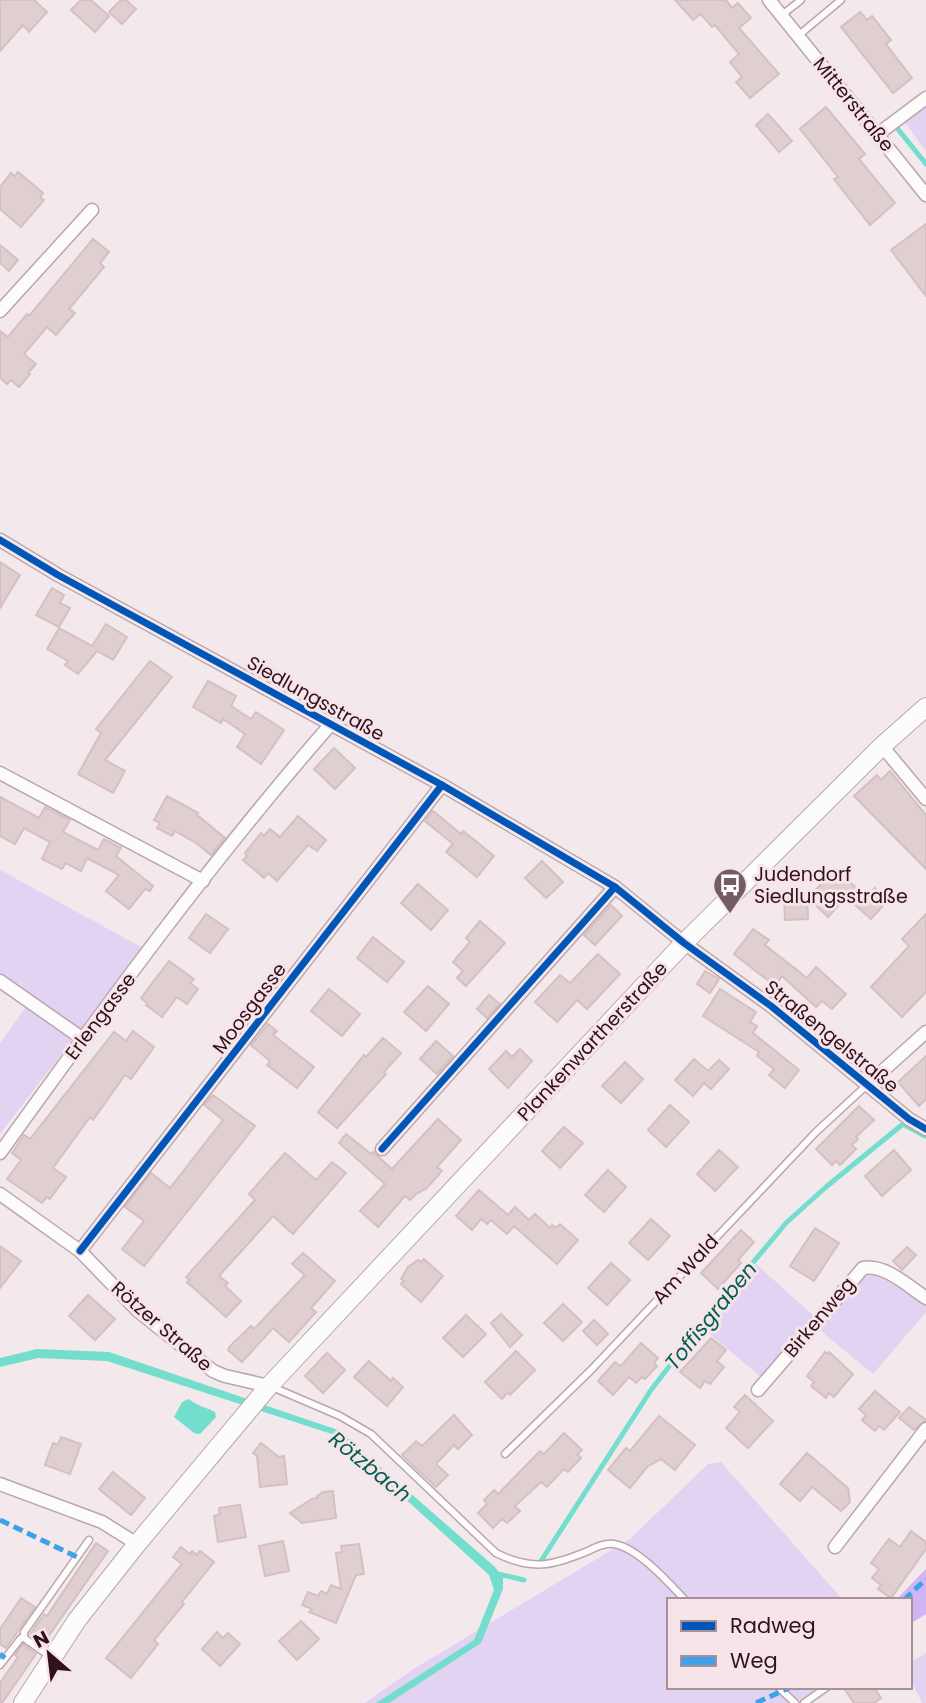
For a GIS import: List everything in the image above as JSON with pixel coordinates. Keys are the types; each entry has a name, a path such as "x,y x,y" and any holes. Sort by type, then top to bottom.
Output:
{"main road":[{"name":"Plankenwartherstraße","path":"23,1703 78,1620 137,1544 264,1391 684,943 882,746 926,707"}],"street":[{"name":"Mitterstraße","path":"769,0 926,195"},
{"path":"878,134 926,98"},
{"path":"0,311 92,210"},
{"name":"Siedlungsstraße","path":"0,540 58,575 442,785 615,887 684,943"},
{"name":"Erlengasse","path":"0,1153 203,881 331,724"},
{"path":"882,746 926,799"},
{"path":"0,773 203,881"},
{"name":"Moosgasse","path":"80,1251 442,785"},
{"path":"382,1149 615,887"},
{"name":"Straßengelstraße","path":"684,943 771,1006 909,1119 926,1129"},
{"path":"0,981 83,1039"},
{"path":"867,1085 926,1032"},
{"name":"Rötzer Straße","path":"0,1194 80,1251 138,1311 213,1371 264,1391"},
{"name":"Birkenweg","path":"758,1390 863,1268 883,1270 926,1298"},
{"path":"835,1547 926,1429"},
{"path":"0,1484 102,1522 137,1544"}],"lane":[{"path":"782,15 801,0"},
{"path":"799,35 841,0"},
{"name":"Am Wald","path":"505,1454 591,1370 816,1132 867,1085"},
{"path":"264,1391 340,1416 371,1434 496,1553 521,1563 542,1566 602,1545 619,1545 645,1561 683,1598"},
{"path":"52,1658 24,1638 23,1632 89,1540"},
{"path":"0,1665 17,1641 24,1638"},
{"path":"780,1689 795,1703"},
{"path":"804,1703 824,1689"}],"shaded area":[{"path":"926,98 926,151 901,117"},
{"path":"0,870 143,948 0,1134 0,1043 33,997 0,974"},
{"path":"756,1264 814,1316 762,1378 704,1329"},
{"path":"869,1273 880,1274 926,1302 926,1312 873,1374 817,1328 862,1276"},
{"path":"37,1349 109,1352 338,1430 495,1567 503,1578 503,1589 481,1643 389,1703 376,1703 474,1640 494,1590 489,1575 335,1435 107,1361 38,1358 0,1367 0,1358"},
{"path":"189,1399 215,1412 216,1417 200,1434 194,1433 174,1417 182,1402"},
{"path":"721,1462 841,1598 667,1598 667,1689 821,1689 803,1703 365,1703 412,1670 630,1539 708,1464"},
{"path":"926,1569 926,1614 912,1623 912,1598 898,1598"},
{"path":"926,1653 926,1703 922,1703 912,1682 912,1662"}],"building":[{"path":"0,0 34,0 47,12 29,32 23,25 0,51"},
{"path":"81,0 91,0 109,16 95,32 71,10"},
{"path":"121,0 126,0 136,9 122,24 109,12"},
{"path":"675,0 726,0 732,8 738,3 751,18 739,28 779,74 750,98 736,82 742,77 730,62 739,54 715,25 712,27 701,14 693,20"},
{"path":"860,12 867,20 872,16 891,40 886,44 912,78 893,93 841,27"},
{"path":"826,107 865,154 859,159 895,203 870,225 834,179 838,177 800,129"},
{"path":"768,114 792,141 779,152 756,125"},
{"path":"18,172 43,193 40,197 44,200 21,227 0,209 0,187 11,173 15,176"},
{"path":"926,224 926,296 891,250"},
{"path":"93,239 109,252 100,263 104,267 69,309 75,313 56,335 47,327 24,354 36,364 28,373 30,374 19,387 11,380 7,384 0,378 0,331 8,337 27,314 29,316"},
{"path":"0,245 18,260 9,271 0,263"},
{"path":"0,562 20,575 0,608"},
{"path":"52,588 64,595 60,603 70,608 59,627 36,615"},
{"path":"106,624 127,637 113,660 97,651 78,674 65,665 68,661 47,649 59,628 92,646"},
{"path":"150,661 172,677 105,760 125,771 113,793 78,774 101,733 96,729"},
{"path":"208,681 236,696 231,706 251,719 256,712 284,730 261,764 237,747 245,734 223,719 221,723 193,707"},
{"path":"334,748 355,768 335,789 314,769"},
{"path":"890,771 926,815 926,869 854,796 877,775 881,780"},
{"path":"167,796 198,813 197,815 225,838 211,855 175,831 172,836 157,828 160,823 154,820"},
{"path":"0,797 39,818 45,807 70,820 63,832 98,850 104,839 121,848 116,856 153,886 150,891 145,889 129,909 106,891 119,875 87,858 81,871 66,863 62,869 42,859 50,842 24,828 15,844 0,836"},
{"path":"433,811 494,856 477,877 446,852 453,844 425,821"},
{"path":"298,816 326,840 317,851 308,845 277,881 268,873 264,878 243,860 247,856 245,853 261,833 264,836 270,829 280,837"},
{"path":"542,861 563,882 546,898 525,878"},
{"path":"837,870 866,897 875,888 888,900 871,919 846,897 828,917 808,898"},
{"path":"418,884 448,910 431,930 401,903"},
{"path":"807,895 808,919 785,920 784,897"},
{"path":"611,905 622,916 595,945 584,935"},
{"path":"206,914 228,929 210,953 189,938"},
{"path":"926,914 926,992 902,1017 871,987 909,946 902,939"},
{"path":"480,921 505,943 466,986 457,978 463,971 453,962 470,942 466,938"},
{"path":"753,929 769,940 765,945 807,978 816,967 846,994 832,1009 822,1001 816,1007 782,976 775,986 734,954"},
{"path":"373,937 404,962 387,982 357,958"},
{"path":"598,954 620,974 587,1009 577,1000 557,1022 535,1002 560,975 570,983"},
{"path":"169,961 194,979 190,983 198,989 187,1004 177,997 162,1017 141,998"},
{"path":"705,971 719,979 710,993 697,984"},
{"path":"428,986 449,1004 426,1031 404,1012"},
{"path":"329,989 360,1014 342,1036 311,1011"},
{"path":"720,989 756,1012 750,1022 757,1026 753,1033 799,1070 785,1088 769,1075 774,1069 757,1056 759,1052 703,1016"},
{"path":"489,995 500,1004 487,1018 477,1009"},
{"path":"268,1024 277,1031 273,1035 314,1067 297,1088 267,1065 270,1061 251,1045"},
{"path":"133,1031 154,1047 131,1079 125,1075 93,1120 90,1117 53,1168 66,1177 50,1199 47,1197 42,1203 7,1179 21,1160 12,1153 24,1135 30,1139 114,1032 126,1041"},
{"path":"383,1038 401,1053 384,1072 386,1074 337,1128 318,1112 364,1055 366,1057"},
{"path":"436,1041 453,1056 437,1074 420,1059"},
{"path":"520,1049 532,1061 508,1088 489,1069 506,1051 512,1057"},
{"path":"926,1056 926,1099 919,1106 898,1082"},
{"path":"694,1059 708,1071 719,1060 729,1069 711,1089 704,1083 693,1096 675,1080"},
{"path":"625,1062 643,1079 621,1103 602,1086"},
{"path":"213,1095 255,1126 144,1266 122,1249 144,1221 125,1207 151,1173 170,1188 223,1120 204,1105"},
{"path":"670,1105 689,1122 666,1147 648,1130"},
{"path":"859,1106 874,1120 856,1137 858,1139 852,1145 856,1149 840,1165 836,1161 832,1165 816,1149"},
{"path":"438,1119 461,1140 437,1167 442,1171 427,1188 410,1200 405,1196 378,1227 360,1211 385,1184 339,1143 346,1134 392,1169"},
{"path":"564,1127 583,1143 560,1168 542,1151"},
{"path":"719,1150 738,1167 715,1191 697,1174"},
{"path":"894,1150 911,1170 882,1196 865,1176"},
{"path":"285,1153 316,1180 332,1162 346,1173 293,1234 273,1216 219,1276 228,1283 225,1286 241,1301 226,1317 187,1282 190,1280 186,1277 255,1200 249,1194"},
{"path":"608,1170 626,1187 604,1212 585,1195"},
{"path":"479,1190 508,1215 515,1207 529,1220 535,1214 550,1228 552,1225 556,1228 560,1224 578,1240 557,1264 514,1226 507,1234 491,1220 487,1224 481,1219 472,1230 456,1216"},
{"path":"651,1219 670,1236 648,1260 629,1243"},
{"path":"815,1228 839,1243 814,1281 790,1266"},
{"path":"741,1230 754,1242 738,1260 741,1263 718,1289 701,1273"},
{"path":"0,1246 21,1261 0,1288"},
{"path":"907,1247 916,1255 902,1270 893,1261"},
{"path":"303,1253 335,1281 311,1308 316,1312 289,1342 273,1328 242,1362 228,1350 230,1346 251,1326 254,1329 305,1275 292,1264"},
{"path":"424,1259 443,1276 421,1302 401,1284 404,1281 401,1279 408,1267"},
{"path":"611,1263 630,1280 607,1305 588,1288"},
{"path":"88,1295 115,1319 95,1340 69,1316"},
{"path":"563,1304 582,1322 563,1341 544,1323"},
{"path":"501,1314 522,1335 510,1347 491,1323"},
{"path":"466,1315 486,1334 463,1357 443,1338"},
{"path":"594,1320 608,1334 597,1345 583,1331"},
{"path":"711,1338 726,1350 717,1361 724,1367 710,1384 705,1381 700,1388 680,1372"},
{"path":"641,1343 658,1358 654,1363 657,1366 645,1379 642,1377 636,1383 629,1377 613,1395 598,1381 615,1362 621,1366"},
{"path":"516,1351 535,1370 510,1395 508,1392 502,1399 485,1382"},
{"path":"825,1352 829,1352 853,1374 834,1397 829,1393 826,1398 811,1386 814,1382 807,1376"},
{"path":"327,1353 345,1370 323,1393 305,1376"},
{"path":"369,1361 391,1381 393,1378 403,1387 387,1406 354,1377"},
{"path":"875,1391 900,1412 884,1430 879,1426 875,1431 862,1420 866,1415 859,1409"},
{"path":"745,1395 773,1421 748,1448 726,1428 740,1412 734,1407"},
{"path":"909,1407 926,1420 914,1430 899,1418"},
{"path":"454,1415 472,1435 458,1449 454,1445 436,1464 448,1475 436,1487 402,1455 416,1441 422,1446"},
{"path":"659,1416 695,1445 675,1470 661,1459 648,1466 630,1488 608,1470 626,1448 630,1451"},
{"path":"564,1433 582,1450 577,1455 581,1458 568,1472 564,1469 547,1487 541,1482 515,1506 520,1511 507,1523 502,1519 493,1528 478,1513 487,1504 484,1500 494,1490 498,1494 540,1451 544,1454"},
{"path":"61,1437 81,1444 70,1474 45,1465 53,1443 58,1445"},
{"path":"261,1443 279,1457 284,1456 287,1484 260,1487 257,1456 253,1453"},
{"path":"807,1453 848,1488 850,1502 841,1511 812,1487 800,1501 780,1484"},
{"path":"113,1472 145,1498 131,1515 99,1489"},
{"path":"333,1491 336,1518 302,1523 290,1513 323,1492"},
{"path":"240,1505 246,1537 218,1542 214,1516 220,1514 219,1508"},
{"path":"911,1531 926,1542 926,1549 891,1598 878,1589 881,1585 872,1578 879,1569 871,1563 889,1539 900,1547"},
{"path":"283,1541 289,1571 265,1576 259,1546"},
{"path":"96,1543 108,1551 43,1644 30,1634 44,1614 47,1616"},
{"path":"359,1544 364,1574 356,1575 336,1623 309,1612 312,1609 302,1605 308,1592 318,1596 321,1591 327,1594 331,1585 341,1589 336,1553 342,1552 341,1546"},
{"path":"181,1547 190,1554 192,1551 197,1555 200,1551 214,1562 154,1640 158,1644 131,1678 106,1658 182,1564 173,1557"},
{"path":"21,1598 35,1607 6,1648 0,1644 0,1629"},
{"path":"301,1621 319,1639 297,1660 279,1641"},
{"path":"217,1632 223,1638 228,1633 240,1644 220,1666 202,1649"},
{"path":"23,1644 36,1654 0,1703 0,1683 18,1657 15,1655"},
{"path":"844,1689 875,1689 881,1698 874,1703 854,1703"}],"waterway":[{"path":"893,123 926,164"},
{"name":"Toffisgraben","path":"541,1561 651,1390 786,1223 903,1124 925,1136"},
{"name":"Toffisgraben","path":"494,1573 524,1580"}],"marked path":[{"path":"0,1520 77,1557"},
{"path":"906,1598 926,1579"},
{"path":"0,1654 5,1658"},
{"path":"756,1703 787,1689"}],"cycle path":[{"path":"0,540 58,575 442,785 615,887 684,943 771,1006 909,1119 926,1129"},
{"path":"80,1251 442,785"},
{"path":"382,1149 615,887"}],"place":[{"name":"Judendorf Siedlungsstraße","path":"730,915"}],"water label":[{"name":"Rötzbach","path":"370,1467"}]}
